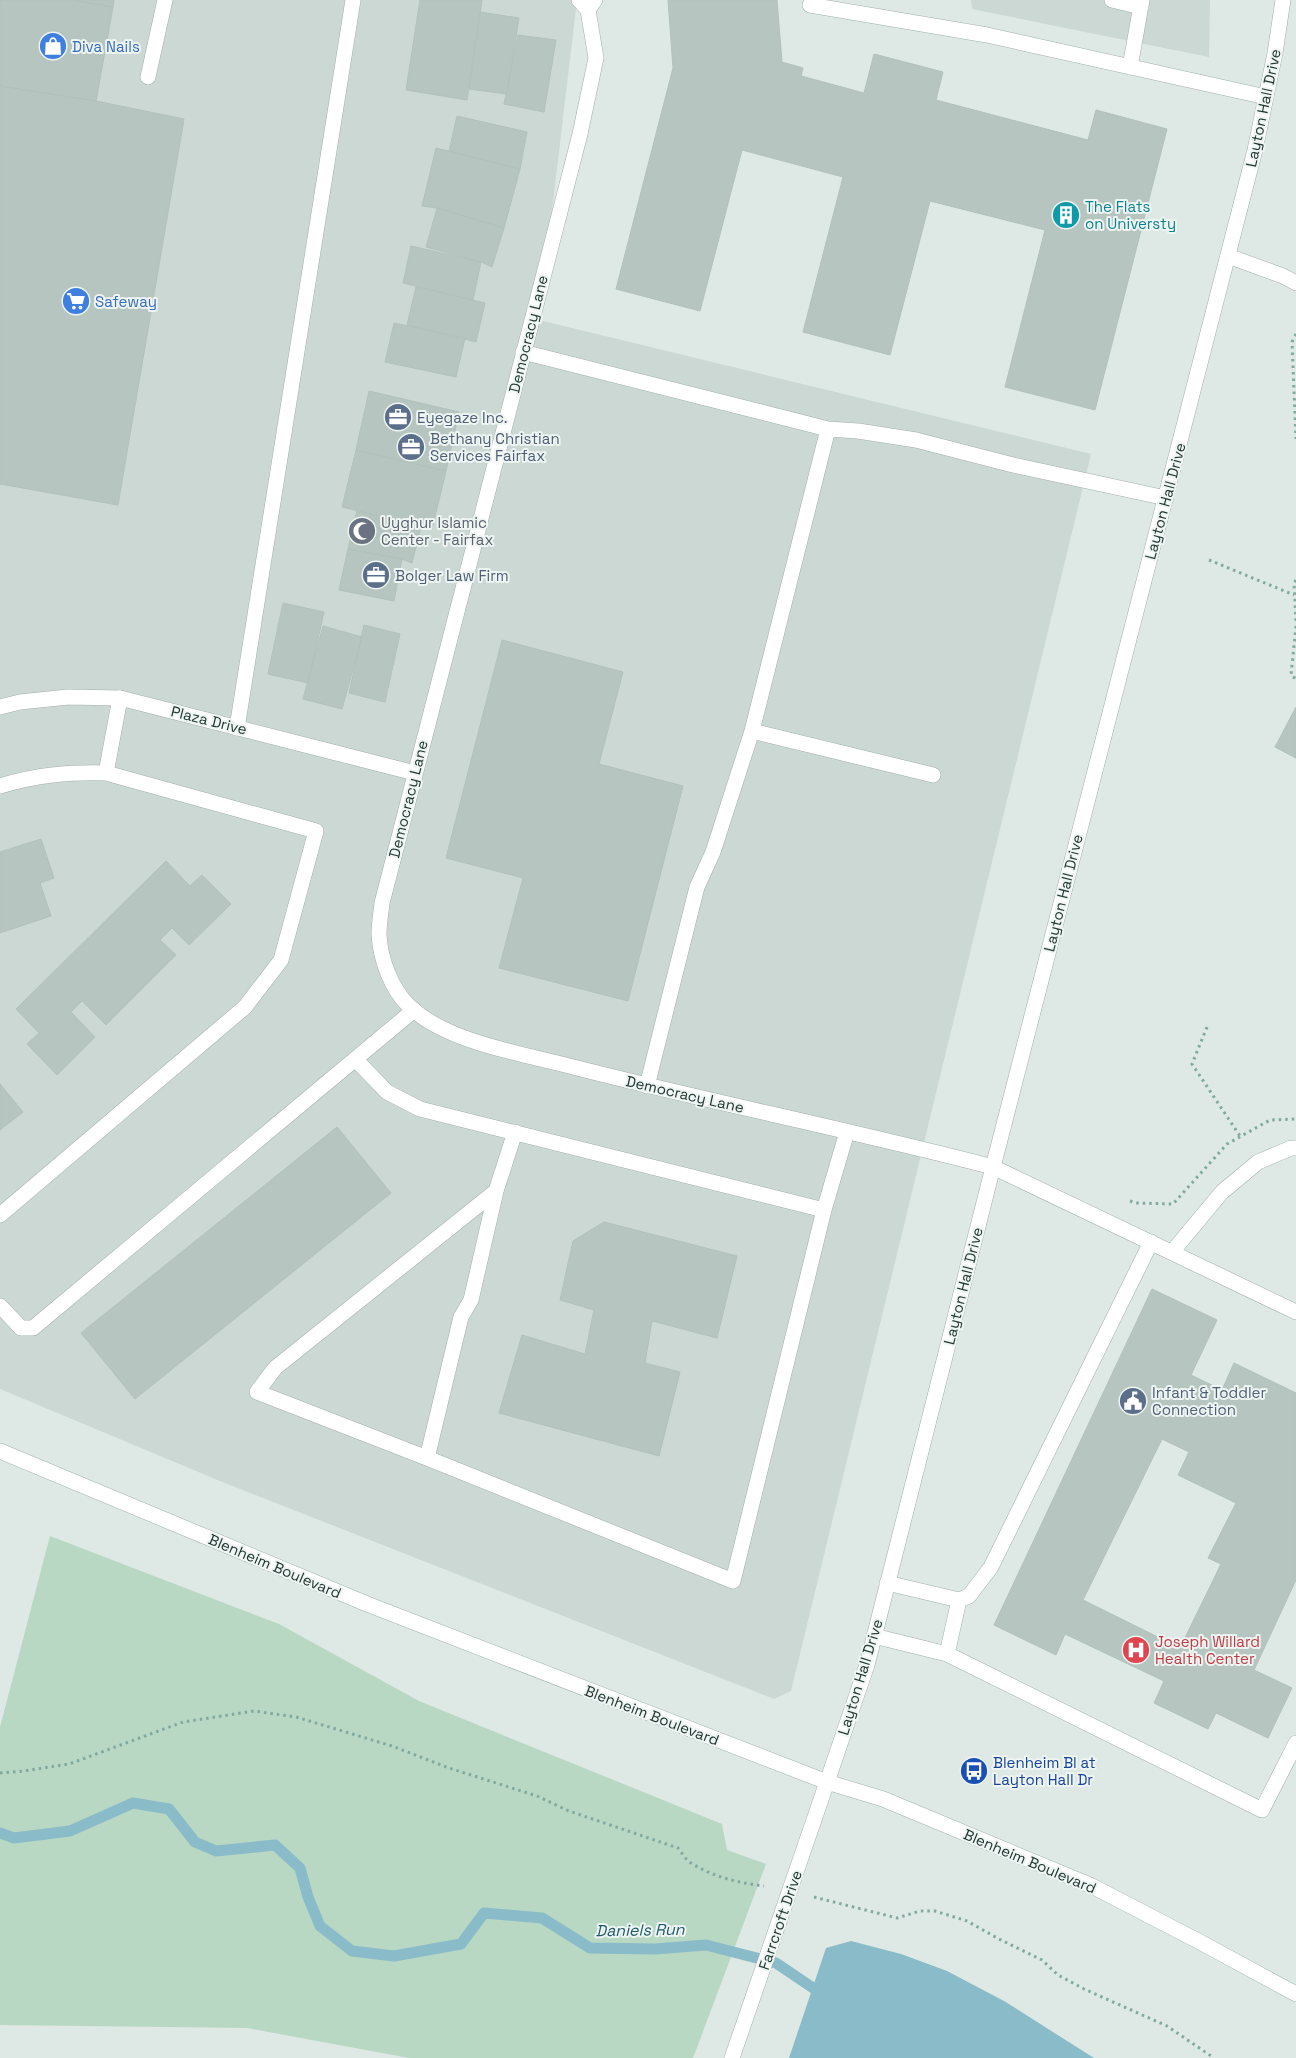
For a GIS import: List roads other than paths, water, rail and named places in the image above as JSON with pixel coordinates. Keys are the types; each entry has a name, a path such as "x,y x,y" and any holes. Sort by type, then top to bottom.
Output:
{"street":[{"path":"148,77 165,0"},
{"path":"238,728 353,0"},
{"path":"1112,0 1141,4 1130,66"},
{"name":"Layton Hall Drive","path":"827,1782 867,1665 993,1167 1228,256 1255,150 1283,0"},
{"name":"Democracy Lane","path":"587,3 596,58 580,134 414,773 382,904 379,934 382,953 393,985 408,1005 432,1024 462,1038 647,1086 993,1167 1296,1312"},
{"path":"810,5 987,35 1266,98"},
{"path":"1228,256 1284,276 1296,283"},
{"path":"523,352 828,429 858,431 916,440 1013,465 1166,498"},
{"path":"647,1086 697,887 713,852 752,731 828,429"},
{"name":"Plaza Drive","path":"0,707 20,702 68,696 120,698 414,773"},
{"path":"106,773 120,698"},
{"path":"752,731 933,775"},
{"path":"0,786 28,777 71,772 106,773 316,831 280,960 245,1007 0,1215"},
{"path":"0,1306 21,1328 32,1328 414,1010"},
{"path":"354,1059 386,1092 420,1109 824,1210"},
{"path":"427,1458 461,1317 471,1300 496,1191 515,1132"},
{"path":"496,1191 275,1368 256,1392 427,1458 733,1581 824,1210 847,1132"},
{"path":"1172,1252 1230,1186 1258,1162 1291,1148 1296,1148"},
{"path":"887,1583 959,1600 969,1596 991,1567 1151,1242"},
{"name":"Blenheim Boulevard","path":"0,1451 367,1604 827,1782 882,1799 1092,1886 1296,1994"},
{"path":"947,1654 959,1600"},
{"path":"874,1636 947,1654 1262,1810 1296,1743"},
{"name":"Farrcroft Drive","path":"732,2058 827,1782"}],"water":[{"path":"851,1941 901,1954 947,1971 1004,2001 1094,2058 789,2058 826,1948"}],"waterway":[{"name":"Daniels Run","path":"0,1833 14,1838 70,1831 133,1803 169,1809 195,1842 216,1851 275,1845 300,1868 308,1897 320,1926 352,1951 394,1956 461,1944 484,1913 542,1918 590,1948 655,1949 706,1945 776,1963 825,1996"}],"place":[{"name":"Diva Nails","path":"53,46"},
{"name":"The Flats on Universty","path":"1066,215"},
{"name":"Safeway","path":"76,301"},
{"name":"Eyegaze Inc.","path":"398,417"},
{"name":"Bethany Christian Services Fairfax","path":"411,447"},
{"name":"Uyghur Islamic Center - Fairfax","path":"362,531"},
{"name":"Bolger Law Firm","path":"376,575"},
{"name":"Infant & Toddler Connection","path":"1133,1401"},
{"name":"Joseph Willard Health Center","path":"1136,1650"},
{"name":"Blenheim Bl at Layton Hall Dr","path":"974,1771"}]}
